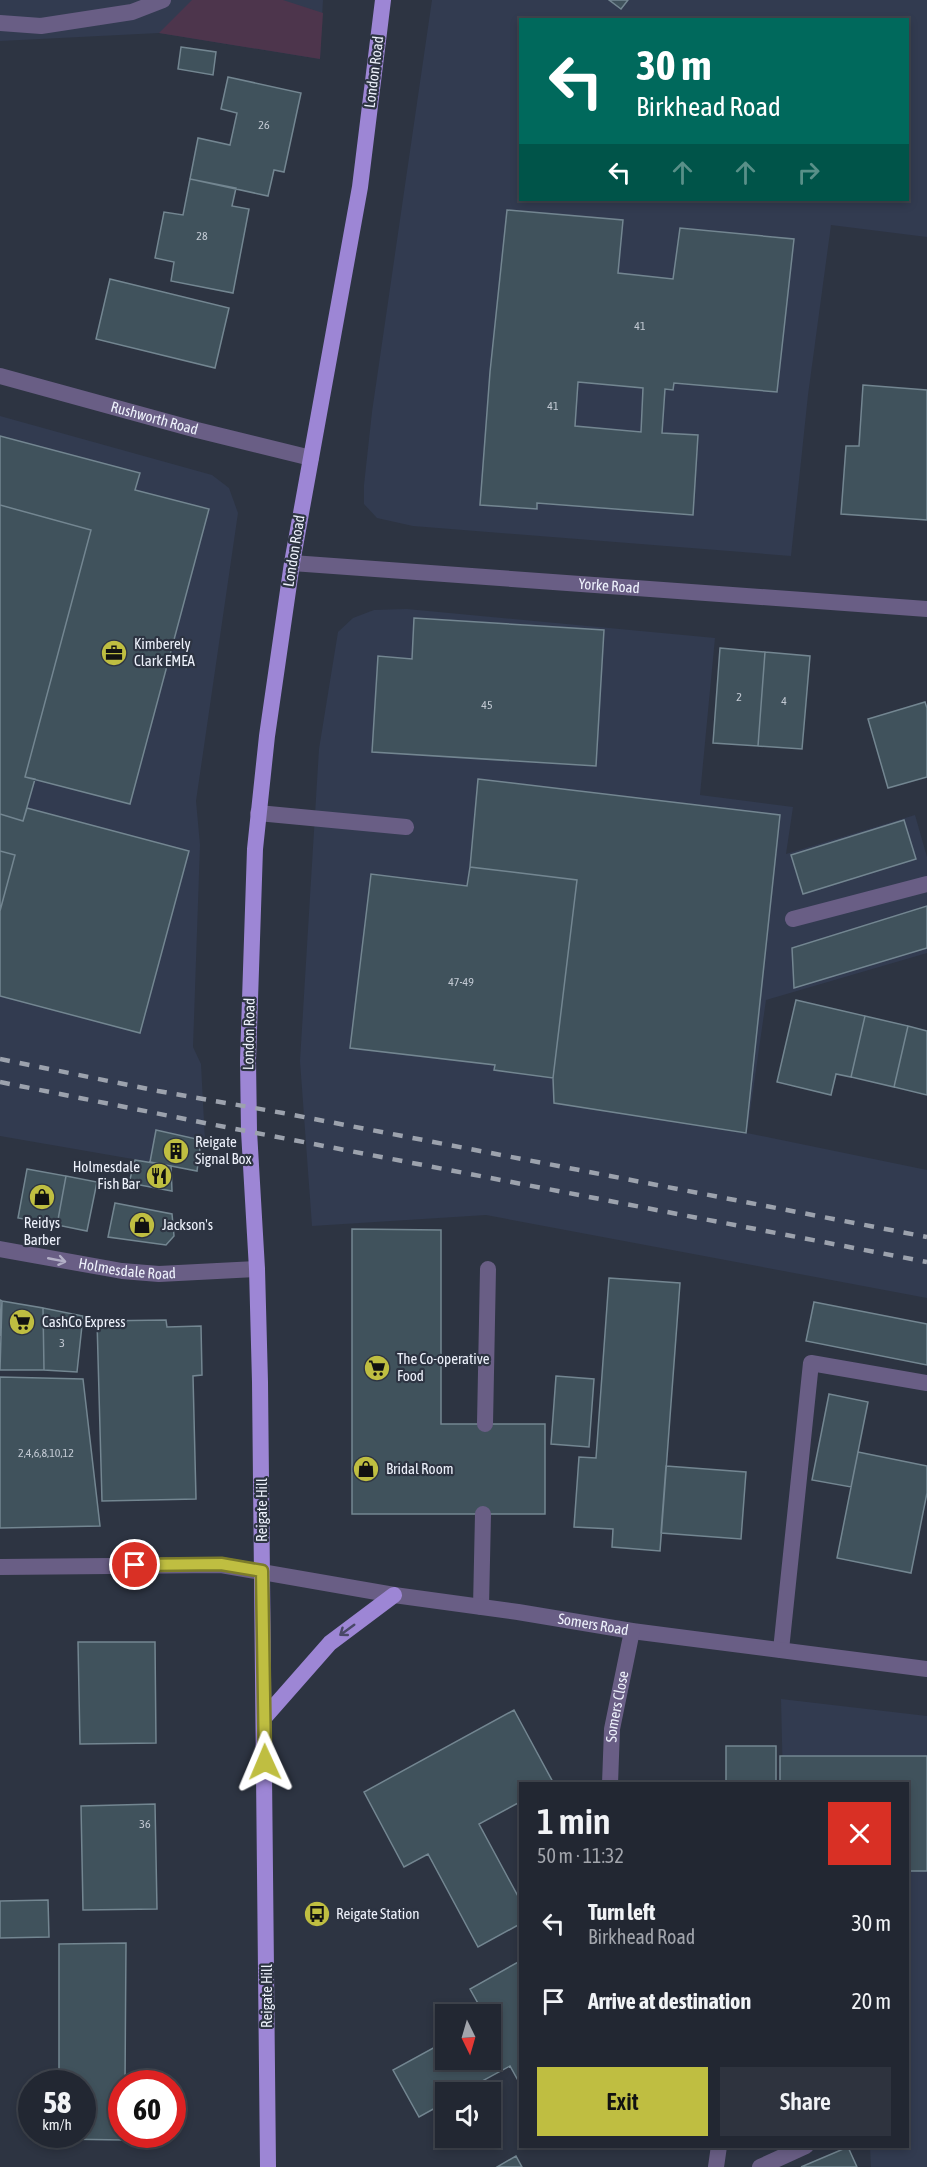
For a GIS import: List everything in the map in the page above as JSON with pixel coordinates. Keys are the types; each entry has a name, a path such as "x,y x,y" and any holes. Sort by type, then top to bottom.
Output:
{"main road":[{"name":"London Road","path":"249,1106 252,905 258,813 267,736 292,563 360,187 383,0"},
{"name":"Reigate Hill","path":"249,1106 257,1269 268,2167"},
{"path":"264,1718 330,1643 394,1595"}],"street":[{"path":"0,22 41,26 132,12 164,0"},
{"name":"Rushworth Road","path":"0,376 197,430 310,458"},
{"name":"Yorke Road","path":"292,563 927,609"},
{"path":"258,813 406,827"},
{"path":"793,919 927,884"},
{"name":"Holmesdale Road","path":"0,1249 122,1271 159,1274 257,1269"},
{"path":"485,1424 488,1269"},
{"path":"781,1650 811,1363 927,1383"},
{"path":"481,1607 483,1514"},
{"name":"Somers Road","path":"0,1567 221,1564 394,1595 632,1631 927,1669"},
{"name":"Somers Close","path":"610,1782 612,1729 632,1631"},
{"path":"716,2167 719,2148"},
{"path":"760,2167 802,2148"}],"shaded area":[{"path":"0,0 323,0 320,59 159,33 0,41"},
{"path":"192,0 283,0 323,13 320,59 159,33"},
{"path":"432,0 927,0 927,237 831,225 808,395 791,556 413,526 377,518 364,504 372,412"},
{"path":"0,416 212,475 229,488 238,513 196,801 200,845 193,1047 201,1064 205,1141 156,1130 150,1162 0,1136"},
{"path":"407,609 715,638 700,795 793,807 786,854 915,815 927,857 927,953 766,1000 747,1133 927,1170 927,1298 486,1215 312,1226 300,1061 319,749 338,632 353,618 374,610"},
{"path":"781,1699 927,1716 927,2167 871,2167 870,2148 909,2148 909,1782 783,1782"}],"building":[{"path":"609,0 628,0 621,9"},
{"path":"181,47 216,52 213,75 178,69"},
{"path":"228,77 301,93 284,172 274,170 268,196 190,179 198,138 230,145 237,113 221,109"},
{"path":"190,179 236,188 232,206 249,209 233,293 171,281 174,262 155,258 164,212 183,215"},
{"path":"507,210 623,220 618,273 673,279 680,228 794,239 777,392 674,383 673,390 665,389 662,433 698,435 693,515 537,503 537,509 480,505 490,372","holes":["578,382 643,388 641,432 575,426"]},
{"path":"110,279 229,308 215,368 96,339"},
{"path":"863,385 927,390 927,520 841,514 846,446 859,446"},
{"name":"Kimberely Clark EMEA","path":"0,436 140,473 135,490 209,509 130,804 25,777 91,530 0,505"},
{"path":"0,505 91,530 25,777 35,779 23,821 0,814"},
{"path":"414,618 604,630 596,766 372,752 378,656 412,659"},
{"path":"720,648 765,652 758,746 713,743"},
{"path":"765,652 810,656 802,749 758,746"},
{"path":"925,702 927,708 927,777 888,788 868,719"},
{"path":"478,779 780,815 746,1133 554,1103 553,1078 577,880 470,867"},
{"path":"27,808 189,851 140,1033 0,996 0,911 15,855 0,851 0,814 23,821"},
{"path":"904,820 916,859 803,894 791,855"},
{"path":"0,851 15,855 0,911"},
{"path":"470,867 577,880 553,1078 494,1070 495,1065 350,1048 371,874 467,886"},
{"path":"927,906 927,948 794,988 792,948"},
{"path":"796,1000 865,1016 851,1077 836,1074 831,1095 777,1082"},
{"path":"865,1016 908,1026 894,1087 851,1077"},
{"path":"908,1026 927,1031 927,1095 894,1087"},
{"name":"Reigate Signal Box","path":"156,1130 201,1140 197,1171 150,1162"},
{"path":"135,1160 171,1166 172,1191 129,1183"},
{"name":"Reidys Barber","path":"27,1169 66,1176 57,1225 18,1218"},
{"path":"66,1176 97,1182 87,1231 57,1225"},
{"name":"Jackson's","path":"115,1203 172,1214 174,1236 166,1245 108,1237"},
{"path":"352,1229 441,1230 441,1424 545,1424 545,1514 352,1514"},
{"path":"609,1278 680,1283 660,1551 612,1547 613,1529 574,1527 579,1457 596,1458"},
{"path":"0,1300 2,1301 0,1336"},
{"name":"CashCo Express","path":"2,1301 43,1308 44,1370 0,1370"},
{"path":"814,1302 927,1324 927,1365 806,1341"},
{"path":"43,1308 83,1316 77,1372 44,1370"},
{"path":"166,1320 167,1327 201,1326 202,1375 193,1376 196,1499 102,1501 97,1321"},
{"path":"556,1376 594,1379 589,1447 551,1444"},
{"path":"0,1377 83,1379 100,1526 0,1528"},
{"path":"829,1394 868,1402 851,1487 812,1480"},
{"path":"858,1452 927,1466 927,1493 911,1573 837,1558"},
{"path":"666,1466 746,1472 741,1539 661,1533"},
{"path":"78,1642 155,1642 156,1743 80,1744"},
{"path":"514,1710 553,1782 519,1782 519,1803 479,1824 519,1898 519,1925 478,1947 428,1854 404,1867 364,1792"},
{"path":"726,1746 776,1746 776,1782 726,1782"},
{"path":"780,1756 927,1756 927,1871 909,1871 909,1782 780,1782"},
{"path":"155,1804 157,1909 83,1910 81,1806"},
{"path":"48,1900 49,1937 0,1938 0,1901"},
{"path":"126,1943 125,2070 108,2070 108,2140 96,2140 96,2070 59,2070 59,1944"},
{"path":"519,1962 519,2082 510,2066 480,2082 435,2082 435,2108 419,2117 393,2070 435,2047 435,2070 501,2070 501,2004 478,2004 470,1989"},
{"path":"848,2148 857,2167 801,2167"},
{"path":"516,2156 522,2167 497,2167"}],"railway":[{"path":"0,1059 927,1237"},
{"path":"0,1082 927,1262"}],"place":[{"name":"Kimberely Clark EMEA","path":"114,653"},
{"name":"Reigate Signal Box","path":"176,1151"},
{"name":"Holmesdale Fish Bar","path":"159,1176"},
{"name":"Reidys Barber","path":"42,1197"},
{"name":"Jackson's","path":"142,1225"},
{"name":"CashCo Express","path":"22,1322"},
{"name":"The Co-operative Food","path":"377,1368"},
{"name":"Bridal Room","path":"366,1469"},
{"name":"Reigate Station","path":"317,1914"}],"route":[{"path":"135,1565 221,1564 262,1571 265,1762"}]}
